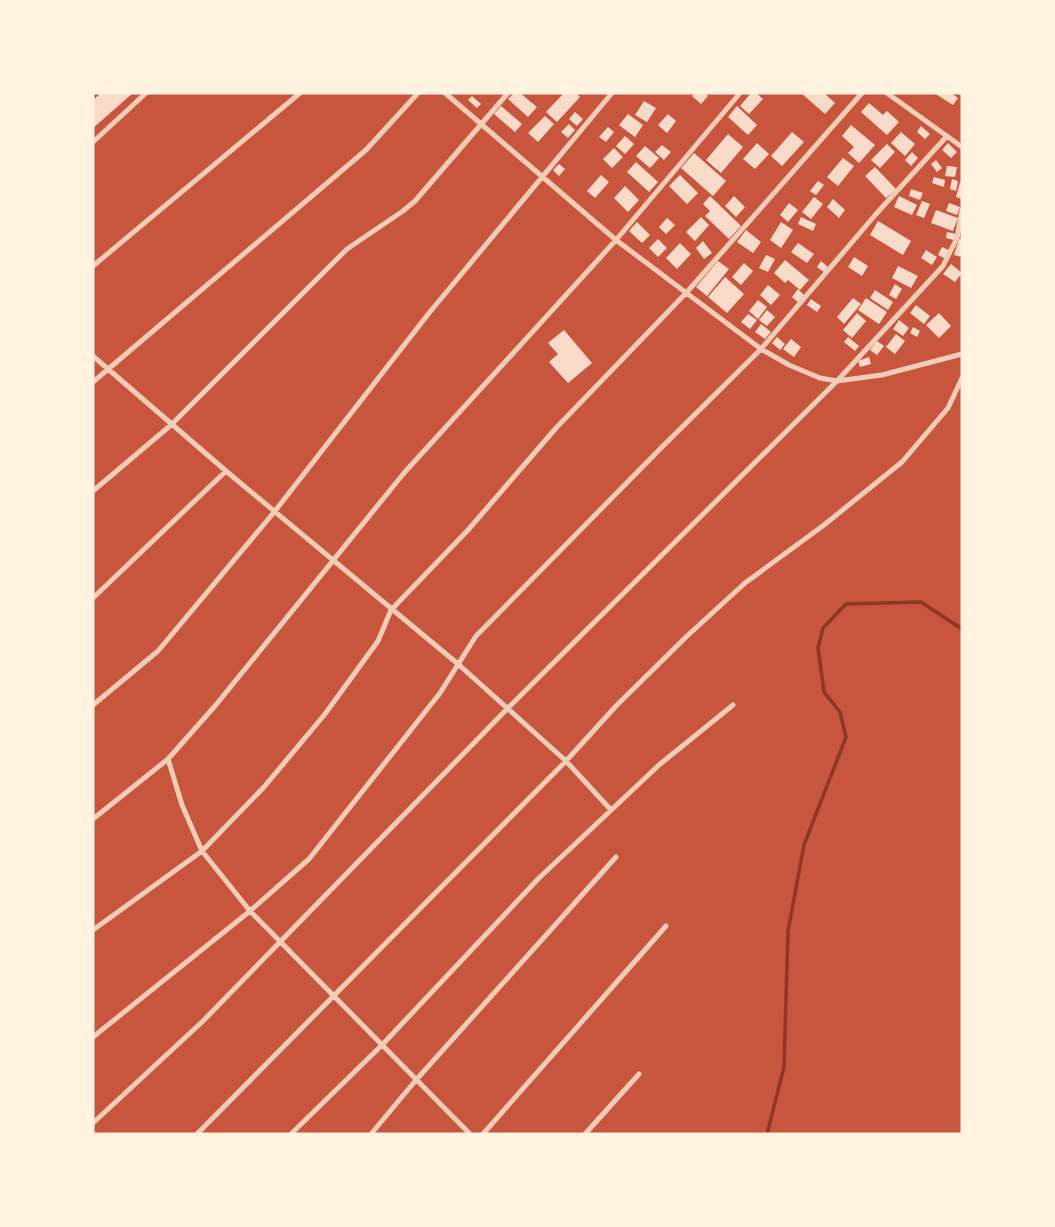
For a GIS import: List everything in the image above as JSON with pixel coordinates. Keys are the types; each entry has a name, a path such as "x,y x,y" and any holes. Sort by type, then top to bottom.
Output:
{"street":[{"path":"93,142 146,93"},
{"path":"93,266 300,93"},
{"path":"93,382 298,205 366,150 418,93"},
{"path":"445,93 616,240 761,349 801,371 837,381 882,375 962,354"},
{"path":"93,491 171,425 347,249 415,201 508,93"},
{"path":"93,705 158,651 275,511 429,313 612,93"},
{"path":"93,819 168,759 404,473 616,240 740,93"},
{"path":"93,930 202,851 264,787 325,714 378,641 391,610 468,530 556,428 687,292 862,93"},
{"path":"887,93 962,147"},
{"path":"93,1037 250,911 309,859 440,693 472,642 503,607 761,349 876,214 947,136"},
{"path":"93,1123 203,1021 507,709 837,381 943,266 957,238 962,210"},
{"path":"93,356 171,425 458,664 566,761 611,810"},
{"path":"197,1134 686,637 746,583 902,462 948,408 962,378"},
{"path":"93,598 226,471"},
{"path":"291,1134 382,1045 539,878 666,759 733,705"},
{"path":"168,759 182,804 202,851 250,911 470,1134"},
{"path":"371,1134 616,857"},
{"path":"483,1134 666,926"},
{"path":"585,1134 639,1074"}],"building":[{"path":"101,93 133,93 93,128 93,100"},
{"path":"514,93 520,93 537,107 528,117 508,99"},
{"path":"564,93 576,93 580,97 557,122 546,112"},
{"path":"695,93 705,93 708,96 701,104 692,96"},
{"path":"751,93 756,93 763,99 749,114 740,106"},
{"path":"801,93 824,93 835,103 825,114"},
{"path":"934,93 951,93 958,98 953,105"},
{"path":"472,96 481,104 477,108 468,100"},
{"path":"644,101 656,108 647,122 635,115"},
{"path":"869,103 883,115 887,111 899,122 887,135 861,112"},
{"path":"501,106 522,124 515,132 494,114"},
{"path":"737,106 757,125 748,135 728,117"},
{"path":"575,112 583,119 577,126 569,119"},
{"path":"628,114 643,125 635,137 619,125"},
{"path":"668,114 676,121 667,133 658,125"},
{"path":"545,116 554,124 538,142 528,133"},
{"path":"569,124 575,130 568,138 561,132"},
{"path":"851,125 875,145 859,163 848,153 854,147 842,136"},
{"path":"921,126 930,134 925,139 917,132"},
{"path":"608,127 614,132 606,142 599,137"},
{"path":"792,132 804,142 782,166 771,156"},
{"path":"901,132 915,144 905,156 891,143"},
{"path":"728,134 743,147 721,173 706,160"},
{"path":"625,136 634,144 625,154 616,146"},
{"path":"757,143 769,154 755,169 743,159"},
{"path":"948,143 957,152 951,158 942,150"},
{"path":"887,144 895,152 880,168 871,160"},
{"path":"662,145 671,152 664,160 655,152"},
{"path":"645,146 659,158 650,168 636,156"},
{"path":"614,148 623,157 612,168 603,159"},
{"path":"912,152 918,158 911,166 905,160"},
{"path":"694,153 726,181 713,196 681,168"},
{"path":"843,158 854,166 838,186 827,177"},
{"path":"936,160 942,168 937,172 931,164"},
{"path":"636,162 658,182 649,192 627,172"},
{"path":"559,164 565,169 559,176 553,170"},
{"path":"947,166 957,167 955,177 945,176"},
{"path":"875,167 896,189 886,198 865,176"},
{"path":"601,175 609,182 595,198 587,191"},
{"path":"680,175 698,193 687,204 669,186"},
{"path":"934,177 945,180 944,187 932,183"},
{"path":"952,179 958,181 956,191 950,189"},
{"path":"818,181 824,185 816,195 810,191"},
{"path":"962,182 962,199 956,197"},
{"path":"625,186 639,200 628,212 614,198"},
{"path":"911,189 923,193 920,200 909,196"},
{"path":"710,196 741,226 729,239 705,216 710,211 703,204"},
{"path":"734,196 745,207 736,217 725,206"},
{"path":"899,196 917,205 912,215 894,207"},
{"path":"814,197 823,204 811,219 802,212"},
{"path":"833,199 845,210 839,218 827,207"},
{"path":"922,201 930,204 924,218 916,215"},
{"path":"789,203 798,210 788,222 780,215"},
{"path":"949,203 960,207 957,215 946,211"},
{"path":"936,210 958,218 953,231 931,223"},
{"path":"701,217 709,225 695,241 686,232"},
{"path":"801,217 816,224 813,231 798,224"},
{"path":"667,218 675,225 666,234 659,227"},
{"path":"878,221 911,241 903,255 870,235"},
{"path":"637,222 650,235 642,243 629,231"},
{"path":"781,222 793,230 781,248 770,240"},
{"path":"746,230 761,242 753,253 737,242"},
{"path":"947,232 956,234 954,240 946,238"},
{"path":"658,239 667,248 658,257 649,248"},
{"path":"959,239 962,240 962,257 954,255"},
{"path":"703,241 712,253 704,259 696,248"},
{"path":"680,243 691,254 677,269 666,258"},
{"path":"798,243 814,254 807,263 791,252"},
{"path":"942,247 949,250 946,259 938,255"},
{"path":"926,250 937,257 932,265 921,258"},
{"path":"766,255 775,259 768,272 759,268"},
{"path":"854,257 868,266 862,276 848,267"},
{"path":"785,260 809,280 800,290 788,280 785,283 774,273"},
{"path":"718,261 729,269 707,296 696,287"},
{"path":"821,261 828,267 824,272 817,267"},
{"path":"744,263 753,271 741,285 732,277"},
{"path":"951,264 962,273 955,282 943,274"},
{"path":"898,266 918,276 911,288 892,278"},
{"path":"725,277 744,294 727,313 708,297"},
{"path":"895,284 902,289 896,299 889,295"},
{"path":"768,285 780,295 771,305 760,295"},
{"path":"798,289 804,295 798,302 792,297"},
{"path":"875,290 893,302 888,310 870,298"},
{"path":"853,298 861,304 844,324 837,317"},
{"path":"866,298 887,312 879,324 858,310"},
{"path":"811,299 821,306 817,312 807,305"},
{"path":"758,300 767,307 758,319 749,311"},
{"path":"916,305 930,316 924,324 910,313"},
{"path":"767,310 775,317 767,326 759,320"},
{"path":"857,313 866,321 852,338 843,330"},
{"path":"939,313 951,326 939,338 926,325"},
{"path":"748,314 757,320 750,329 741,322"},
{"path":"899,320 909,328 903,336 893,329"},
{"path":"761,324 771,332 765,339 755,332"},
{"path":"913,327 920,331 917,337 910,333"},
{"path":"564,330 592,363 568,383 549,362 558,354 548,343"},
{"path":"896,334 905,341 895,354 886,347"},
{"path":"777,337 785,344 780,350 772,343"},
{"path":"848,337 859,346 855,351 844,342"},
{"path":"791,339 801,347 794,357 783,349"},
{"path":"877,341 884,346 877,355 870,350"},
{"path":"869,357 871,364 860,367 858,361"}],"waterway":[{"path":"767,1134 784,1067 788,931 804,845 846,737 840,712 824,692 818,648 823,628 846,604 921,602 962,629"}]}
